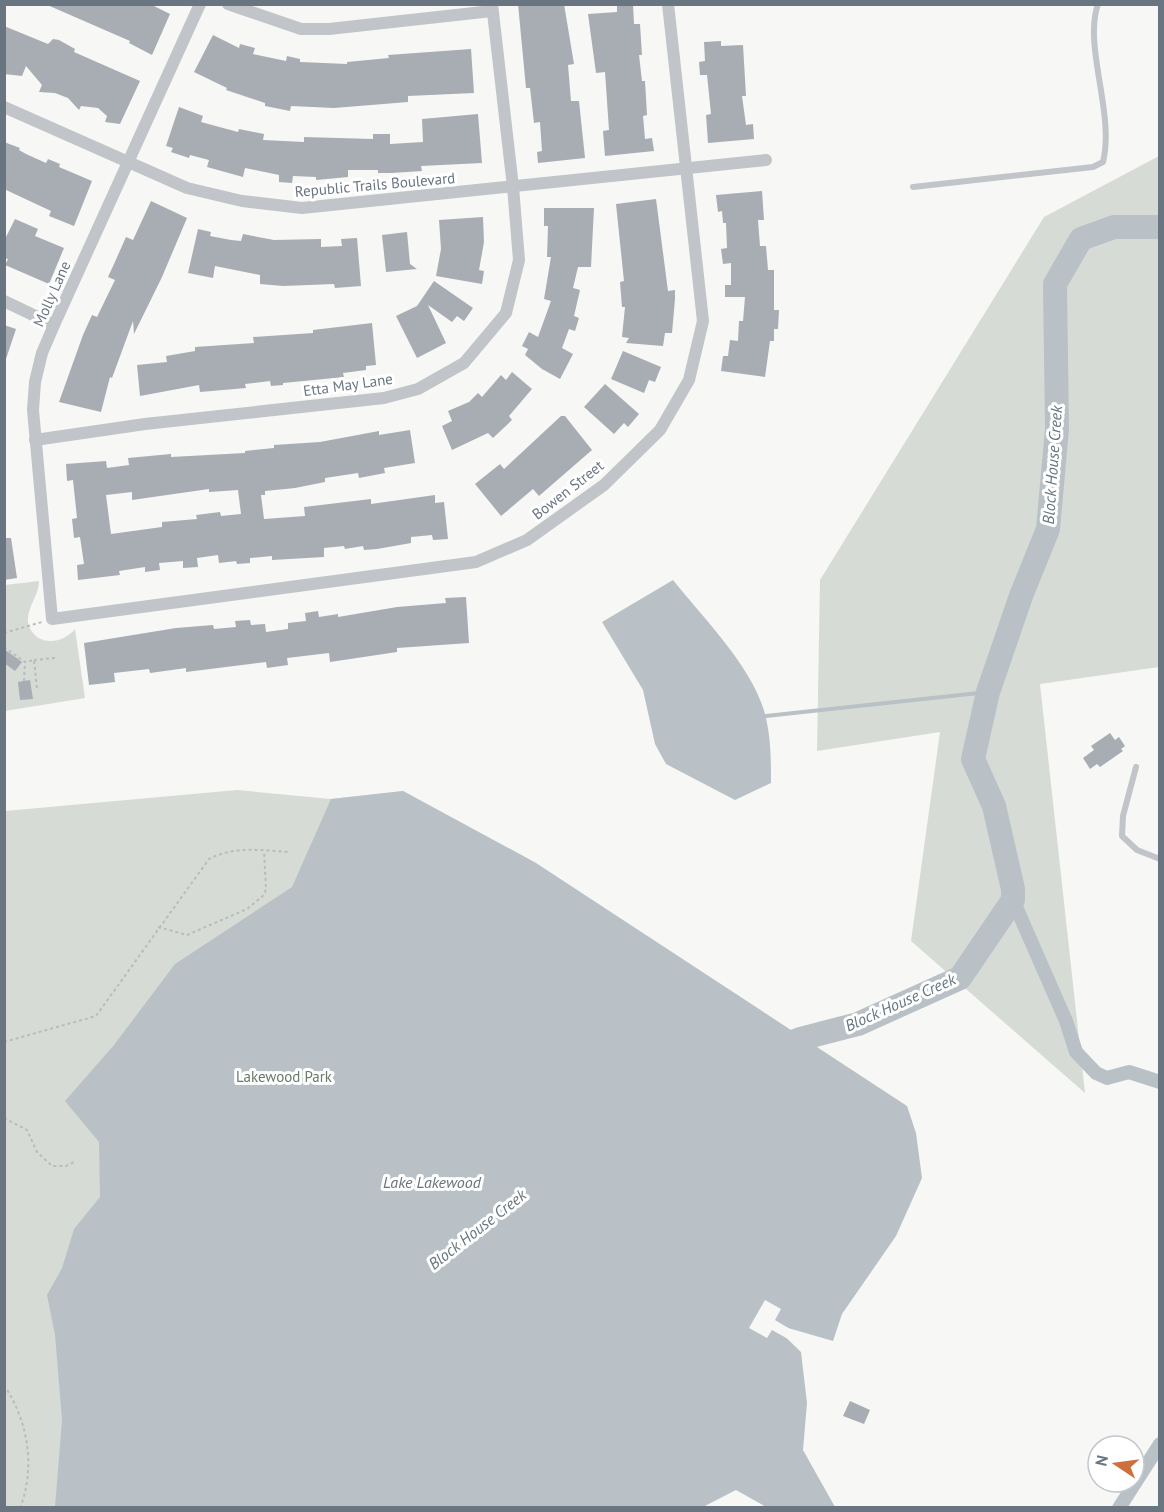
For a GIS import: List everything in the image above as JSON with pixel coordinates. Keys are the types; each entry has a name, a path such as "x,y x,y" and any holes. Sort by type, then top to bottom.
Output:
{"street":[{"name":"Molly Lane","path":"52,619 35,440 35,382 42,353 54,325 200,4"},
{"path":"228,4 269,20 310,29 329,29 492,8"},
{"name":"Bowen Street","path":"52,619 476,562 527,540 604,485 660,430 689,380 704,321 668,4"},
{"name":"Etta May Lane","path":"35,440 145,424 384,398 418,389 464,363 506,313 519,260 513,187 492,8"},
{"name":"Republic Trails Boulevard","path":"4,107 187,188 242,201 302,208 766,160"},
{"path":"4,301 54,325"}],"lane":[{"path":"913,187 1093,167 1103,162 1108,141 1095,34 1094,14 1098,4"},
{"path":"1136,767 1123,816 1122,836 1137,850 1160,859"}],"path":[{"path":"4,633 52,619"},
{"path":"4,647 25,662 55,658"},
{"path":"31,687 37,688 34,660"},
{"path":"24,681 25,662"},
{"path":"158,927 187,935 247,909 264,895 266,889 264,850"},
{"path":"4,1041 96,1016 209,859 222,852 264,850 288,852"},
{"path":"4,1118 27,1130 37,1152 52,1166 66,1166 74,1162"},
{"path":"4,1125 10,1123"},
{"path":"4,1385 17,1407 27,1446 28,1477 20,1508"}],"green space":[{"path":"1159,156 1159,667 1040,684 1085,1093 911,941 940,732 817,751 820,580 1044,217"},
{"path":"39,581 37,593 28,614 29,626 38,637 50,641 64,638 75,629 85,698 5,711 5,585"},
{"name":"Lakewood Park","path":"237,790 331,799 403,791 536,863 298,1507 5,1508 5,811"}],"water":[{"path":"673,580 740,663 760,700 766,718 770,742 771,783 735,800 666,764 655,744 643,690 602,622"},
{"name":"Lake Lakewood","path":"403,791 536,863 907,1106 916,1133 922,1178 896,1236 842,1314 833,1341 771,1323 801,1352 807,1403 803,1450 835,1507 766,1507 736,1490 701,1508 55,1507 62,1420 55,1335 47,1295 62,1268 74,1229 100,1197 99,1142 65,1101 114,1045 175,964 292,887 331,799"}],"pier":[{"path":"765,1300 781,1309 775,1320 800,1335 781,1329 797,1344 772,1330 767,1338 749,1328"}],"building":[{"path":"45,4 150,4 170,14 152,55 129,43 130,41"},
{"path":"518,4 564,4 574,64 568,65 571,101 579,101 585,158 538,163 537,152 542,151 540,122 534,123 530,88 526,88"},
{"path":"633,4 634,24 640,24 642,55 639,55 642,81 645,81 647,115 643,116 645,139 652,138 654,151 605,156 603,131 609,130 605,72 596,73 588,14 617,12 617,5"},
{"path":"4,26 48,44 53,39 59,40 75,49 74,52 140,81 120,124 105,122 107,116 98,108 81,106 79,110 68,98 55,93 39,92 42,85 26,66 22,76 4,74"},
{"path":"213,35 239,48 240,44 255,48 253,54 286,61 287,56 300,59 300,62 347,64 347,62 389,58 388,55 471,49 474,93 408,96 408,102 334,108 291,106 290,111 265,106 265,103 226,90 227,88 194,72"},
{"path":"721,41 721,46 743,45 746,96 742,96 746,125 753,124 754,139 708,143 706,115 711,114 707,75 700,75 699,62 705,61 704,42"},
{"path":"179,107 203,116 201,122 238,132 239,129 264,134 263,140 304,142 304,137 373,139 373,134 390,134 390,144 423,142 422,119 478,114 482,163 421,166 422,171 391,173 378,173 378,170 348,170 348,177 316,180 316,177 293,176 292,183 279,182 279,175 245,168 243,177 207,167 209,160 190,155 189,158 171,152 173,148 166,146"},
{"path":"4,142 46,163 48,159 60,164 59,167 92,181 74,226 49,216 51,211 4,189"},
{"path":"762,191 764,220 758,220 760,246 766,246 768,270 774,270 774,310 779,310 778,329 774,329 774,341 770,341 765,377 721,371 723,356 728,356 730,340 738,341 739,321 743,321 745,297 725,297 725,285 731,285 731,263 723,264 721,249 727,248 726,223 723,223 722,211 718,212 716,195"},
{"path":"656,199 668,291 675,290 672,333 665,333 663,346 626,343 629,338 622,337 625,307 622,307 620,282 624,281 616,204"},
{"path":"151,201 187,218 134,334 133,321 112,378 110,377 101,412 59,402 92,315 97,317 115,280 108,277 126,237 133,240"},
{"path":"544,208 594,208 591,267 578,267 573,288 580,290 574,316 579,318 575,331 569,329 562,348 573,354 560,379 542,369 525,355 528,349 522,346 529,332 538,337 551,301 544,299 551,257 547,257 548,226 544,226"},
{"path":"483,217 484,242 479,270 484,271 482,284 436,276 441,249 439,220"},
{"path":"15,219 38,229 35,236 64,248 49,284 5,265 8,259 4,258 4,241"},
{"path":"198,229 211,232 210,236 241,241 243,234 274,240 321,239 321,247 342,246 341,239 357,238 361,286 335,288 334,284 283,286 260,284 260,275 215,266 213,278 188,273"},
{"path":"407,232 410,264 417,269 386,272 382,235"},
{"path":"434,281 473,308 464,321 457,316 452,322 428,305 446,343 417,358 396,316 417,306"},
{"path":"372,323 376,365 366,366 366,370 343,373 344,377 271,386 270,381 245,384 246,388 200,392 199,385 140,396 137,365 167,362 166,356 195,351 195,347 254,343 253,337 313,333 313,330"},
{"path":"4,325 16,329 6,359 4,359"},
{"path":"623,351 661,367 655,382 649,380 644,393 611,379"},
{"path":"512,372 532,389 509,416 512,420 493,438 488,433 452,450 442,426 452,421 448,411 469,402 478,393 482,397 501,375 506,380"},
{"path":"605,384 639,414 628,427 624,423 614,434 584,407"},
{"path":"561,416 565,416 592,450 539,496 533,489 501,516 475,484 500,464 504,469"},
{"path":"410,430 415,463 384,468 385,473 359,478 358,473 325,478 325,482 295,488 265,491 265,495 261,495 264,519 305,516 304,507 371,499 371,504 435,495 435,503 444,502 448,539 433,540 432,535 411,537 411,543 377,549 364,550 363,546 345,549 344,546 324,548 324,557 272,560 272,556 250,558 250,563 237,564 236,561 219,563 218,555 197,558 198,567 183,568 183,561 159,563 160,570 145,572 145,567 119,571 120,575 78,580 77,565 84,564 80,537 74,538 72,519 77,518 73,480 67,481 66,464 106,461 107,468 129,465 128,458 171,454 171,457 245,453 245,451 274,448 274,445 320,442 379,431 379,435","holes":["209,489 209,492 238,490 241,514 221,516 220,512 196,515 197,519 162,522 162,527 111,534 106,495 132,492 132,500"]},
{"path":"4,538 11,538 17,578 4,580"},
{"path":"466,597 469,643 397,648 397,652 330,662 329,653 287,658 288,665 267,668 266,662 186,672 186,668 150,673 149,669 114,673 115,682 89,685 84,643 176,628 213,625 214,629 236,627 235,621 250,620 251,625 265,624 266,632 288,629 288,623 306,621 305,613 318,611 319,617 338,614 338,617 397,607 446,603 445,598"},
{"path":"4,649 22,662 15,671 4,663"},
{"path":"30,680 33,699 20,700 18,682"},
{"path":"1110,733 1115,740 1119,737 1125,746 1121,749 1123,751 1100,767 1097,764 1090,769 1083,758 1094,750 1091,746"},
{"path":"850,1401 870,1410 864,1424 843,1416"}],"waterway":[{"name":"Block House Creek","path":"776,1049 800,1039 858,1024 960,978 1013,900 1013,889 994,806 973,759 988,692 1021,596 1048,529 1057,429 1055,284 1081,239 1114,227 1160,227"},
{"path":"766,716 988,692"},
{"path":"1013,900 1066,1021 1076,1052 1096,1073 1107,1078 1129,1072 1160,1082"},
{"path":"1119,1508 1160,1444"}]}
